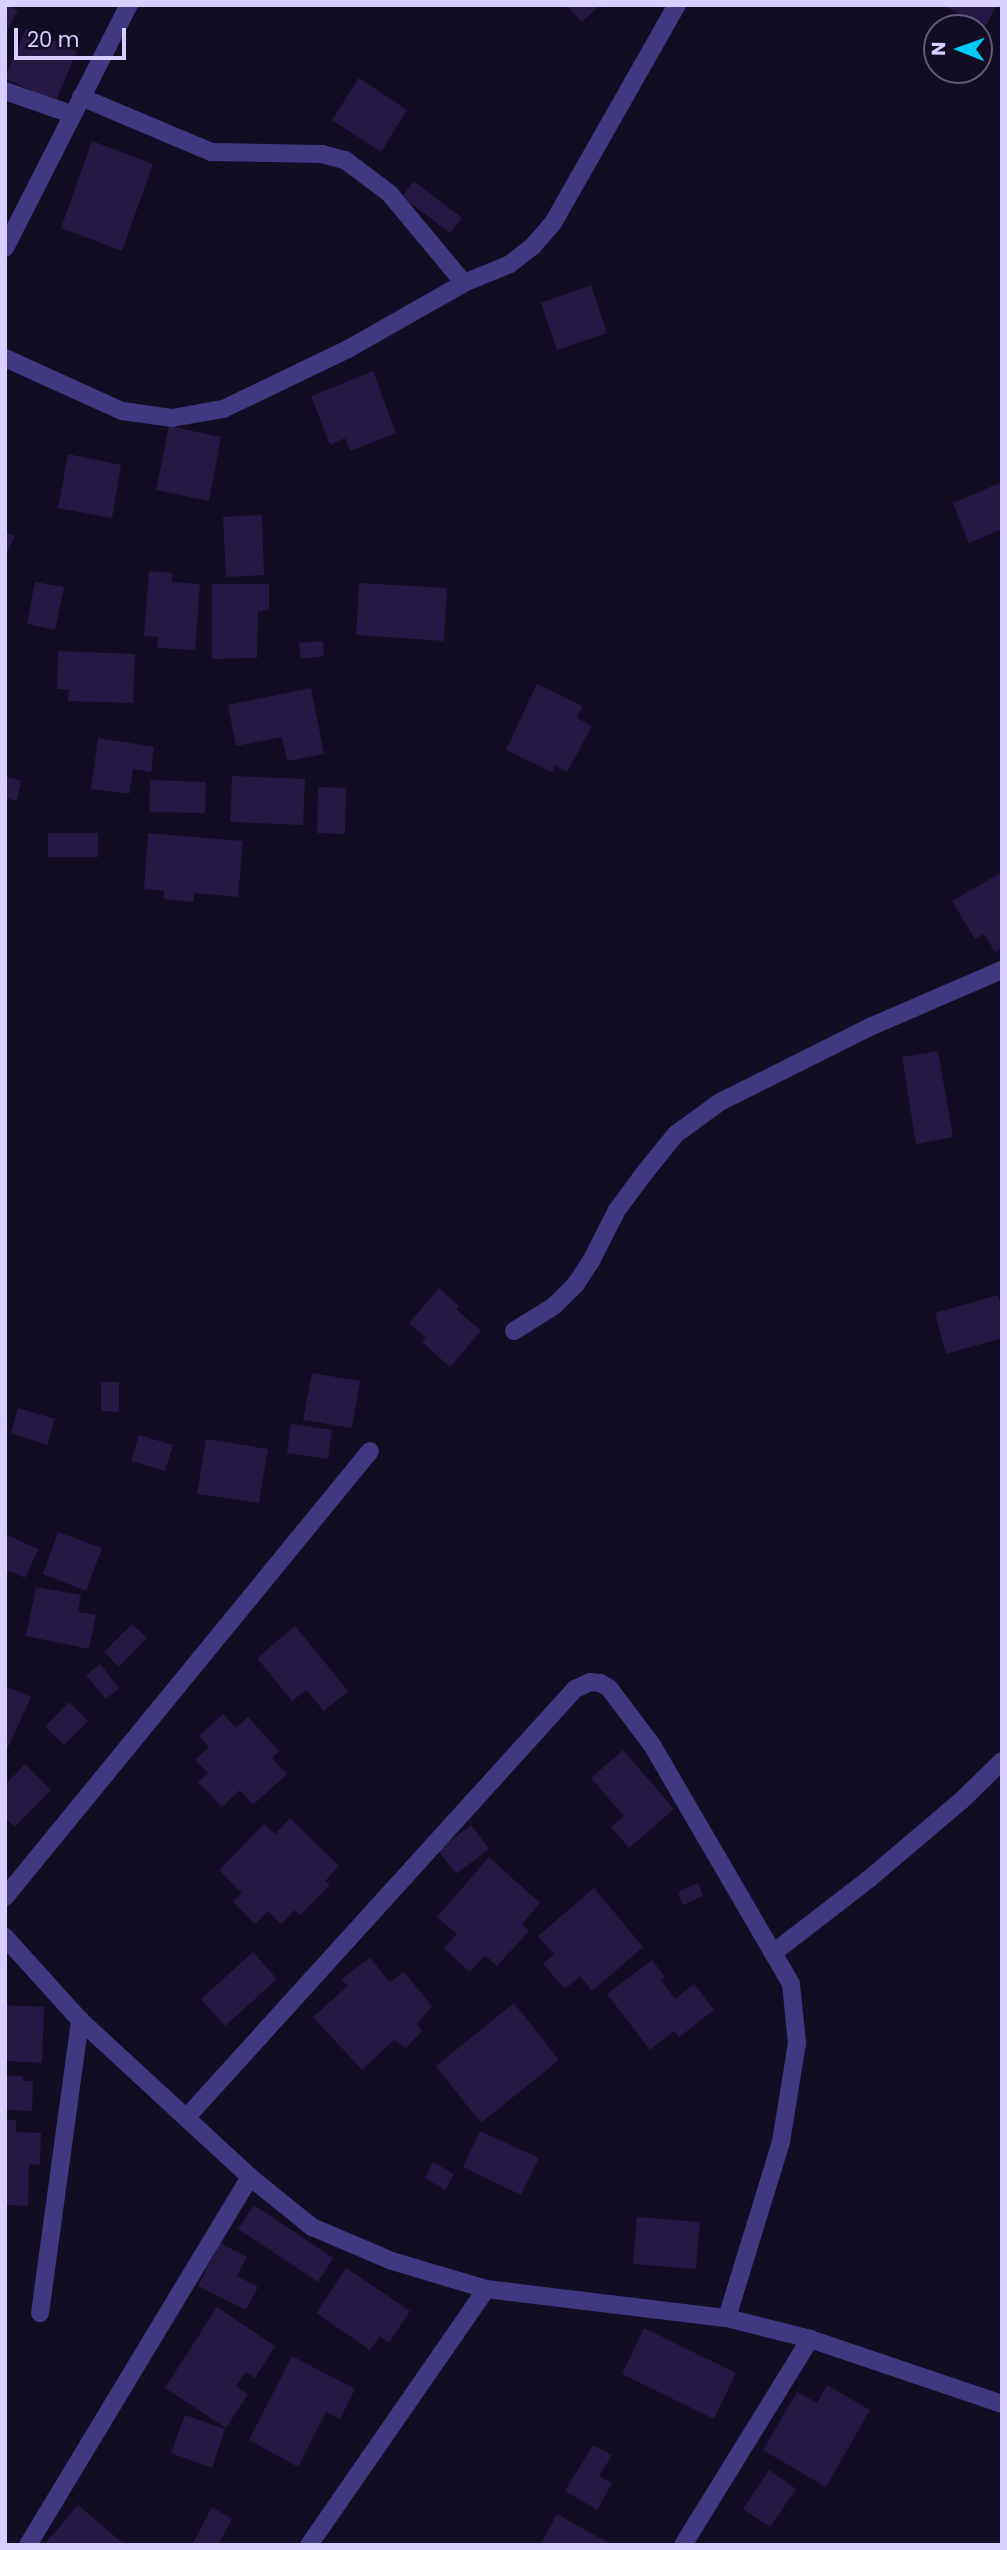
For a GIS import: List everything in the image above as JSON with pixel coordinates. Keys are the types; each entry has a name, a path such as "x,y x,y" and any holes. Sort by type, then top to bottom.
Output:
{"street":[{"path":"5,248 71,114 129,5"},
{"path":"5,358 122,411 172,418 223,409 348,349 464,282 510,264 533,246 553,223 677,5"},
{"path":"5,91 71,114"},
{"path":"82,97 211,152 322,154 345,160 389,193 464,282"},
{"path":"514,1331 554,1306 576,1284 617,1210 676,1134 709,1110 870,1027 1002,970"},
{"path":"5,1897 370,1451"},
{"path":"186,2118 575,1689 590,1682 609,1688 652,1745 791,1984 797,2043 781,2142 727,2318"},
{"path":"773,1953 920,1836 1002,1761"},
{"path":"5,1937 80,2020 250,2178 312,2227 391,2261 486,2289 727,2318 810,2339 1002,2404"},
{"path":"40,2313 80,2020"},
{"path":"28,2545 250,2178"},
{"path":"309,2545 486,2289"},
{"path":"683,2545 810,2339"}],"building":[{"path":"5,5 18,10 5,35"},
{"path":"566,5 600,5 582,22"},
{"path":"944,5 997,5 992,14 959,14"},
{"path":"26,28 77,51 55,102 5,78"},
{"path":"359,78 407,110 381,152 332,120"},
{"path":"92,141 153,164 122,251 61,228"},
{"path":"414,181 462,218 450,233 402,197"},
{"path":"591,285 607,333 557,350 541,303"},
{"path":"373,371 396,433 350,451 345,438 330,445 311,396"},
{"path":"169,426 221,437 209,501 156,490"},
{"path":"68,454 121,465 112,518 58,508"},
{"path":"1002,482 1002,529 969,543 953,503"},
{"path":"262,515 264,575 226,577 223,517"},
{"path":"5,532 15,536 5,556"},
{"path":"149,571 173,573 172,582 200,584 195,650 157,648 158,637 144,636"},
{"path":"35,582 64,587 55,630 27,624"},
{"path":"359,583 447,588 444,641 356,635"},
{"path":"212,584 269,584 269,610 258,611 257,658 212,659"},
{"path":"323,641 324,656 301,659 299,643"},
{"path":"58,651 135,654 133,703 68,701 69,690 57,689"},
{"path":"537,684 583,706 577,718 592,726 567,772 555,765 552,772 506,750"},
{"path":"311,688 324,754 287,761 282,737 236,746 228,705"},
{"path":"98,738 154,747 151,772 133,769 129,794 91,789"},
{"path":"232,776 305,779 303,825 230,822"},
{"path":"5,777 21,780 17,801 5,798"},
{"path":"150,780 206,782 205,813 149,812"},
{"path":"318,787 346,788 345,834 317,833"},
{"path":"48,833 98,833 98,857 48,857"},
{"path":"148,833 243,841 238,897 194,893 194,902 163,899 164,891 144,889"},
{"path":"1002,872 1002,948 995,952 984,934 975,939 952,901"},
{"path":"938,1051 953,1137 916,1144 902,1057"},
{"path":"439,1288 459,1306 456,1309 481,1331 450,1367 422,1342 426,1338 409,1323"},
{"path":"998,1295 1002,1310 1002,1338 946,1354 935,1313"},
{"path":"312,1373 360,1381 352,1428 303,1420"},
{"path":"101,1382 119,1382 119,1412 101,1411"},
{"path":"18,1408 55,1419 47,1445 11,1433"},
{"path":"291,1424 332,1430 328,1459 287,1453"},
{"path":"139,1435 173,1445 165,1471 131,1461"},
{"path":"206,1439 268,1449 259,1503 197,1494"},
{"path":"58,1532 102,1548 86,1591 43,1574"},
{"path":"5,1534 38,1549 25,1578 9,1571 5,1578"},
{"path":"36,1587 81,1595 78,1612 96,1615 89,1649 26,1636"},
{"path":"132,1624 147,1638 119,1667 104,1652"},
{"path":"295,1626 348,1691 324,1711 306,1690 292,1701 257,1658"},
{"path":"100,1664 119,1688 106,1699 86,1675"},
{"path":"5,1686 31,1697 5,1754"},
{"path":"69,1702 88,1721 64,1745 45,1727"},
{"path":"223,1714 236,1728 248,1717 279,1751 272,1758 287,1774 253,1805 240,1790 222,1807 198,1782 208,1773 195,1760 209,1747 199,1736"},
{"path":"623,1750 674,1809 629,1848 611,1827 624,1816 591,1778"},
{"path":"25,1764 51,1790 15,1827 5,1817 5,1785"},
{"path":"290,1818 339,1866 325,1881 330,1885 300,1915 295,1910 281,1924 268,1911 255,1924 233,1902 242,1893 219,1870 264,1824 275,1834"},
{"path":"471,1825 489,1849 456,1874 438,1850"},
{"path":"489,1857 540,1903 522,1924 529,1931 497,1966 485,1955 470,1972 444,1948 457,1934 437,1917"},
{"path":"698,1883 703,1896 683,1905 678,1892"},
{"path":"594,1888 643,1947 592,1991 580,1976 565,1989 543,1964 554,1954 538,1936"},
{"path":"253,1952 277,1979 225,2026 201,1999"},
{"path":"370,1958 390,1982 404,1972 432,2006 417,2024 422,2031 406,2048 394,2040 362,2070 313,2017 348,1986 341,1979"},
{"path":"652,1960 665,1977 661,1980 675,1999 694,1984 714,2010 679,2037 674,2031 650,2050 607,1994"},
{"path":"514,2003 559,2060 481,2123 436,2066"},
{"path":"5,2005 44,2007 42,2063 5,2061"},
{"path":"5,2076 23,2076 23,2081 33,2081 32,2111 5,2110"},
{"path":"5,2120 16,2120 16,2132 41,2133 40,2165 29,2164 28,2206 5,2205"},
{"path":"480,2131 539,2158 521,2195 463,2167"},
{"path":"433,2162 454,2174 445,2190 425,2178"},
{"path":"254,2205 333,2258 318,2282 238,2229"},
{"path":"637,2217 700,2222 696,2269 633,2264"},
{"path":"220,2243 247,2257 237,2276 258,2287 246,2310 198,2286"},
{"path":"346,2268 410,2311 389,2343 380,2336 370,2350 316,2313"},
{"path":"217,2307 275,2346 255,2378 246,2372 236,2386 248,2394 226,2428 165,2388"},
{"path":"644,2328 736,2373 714,2419 622,2374"},
{"path":"292,2356 355,2389 340,2419 326,2412 298,2467 249,2440"},
{"path":"827,2385 870,2410 826,2487 763,2450 797,2392 817,2403"},
{"path":"185,2415 225,2429 212,2468 171,2453"},
{"path":"593,2445 612,2455 599,2476 612,2483 597,2510 565,2491"},
{"path":"769,2470 796,2489 770,2527 743,2509"},
{"path":"78,2505 125,2545 44,2545"},
{"path":"212,2507 232,2519 218,2545 192,2545"},
{"path":"557,2514 612,2545 540,2545"}]}
